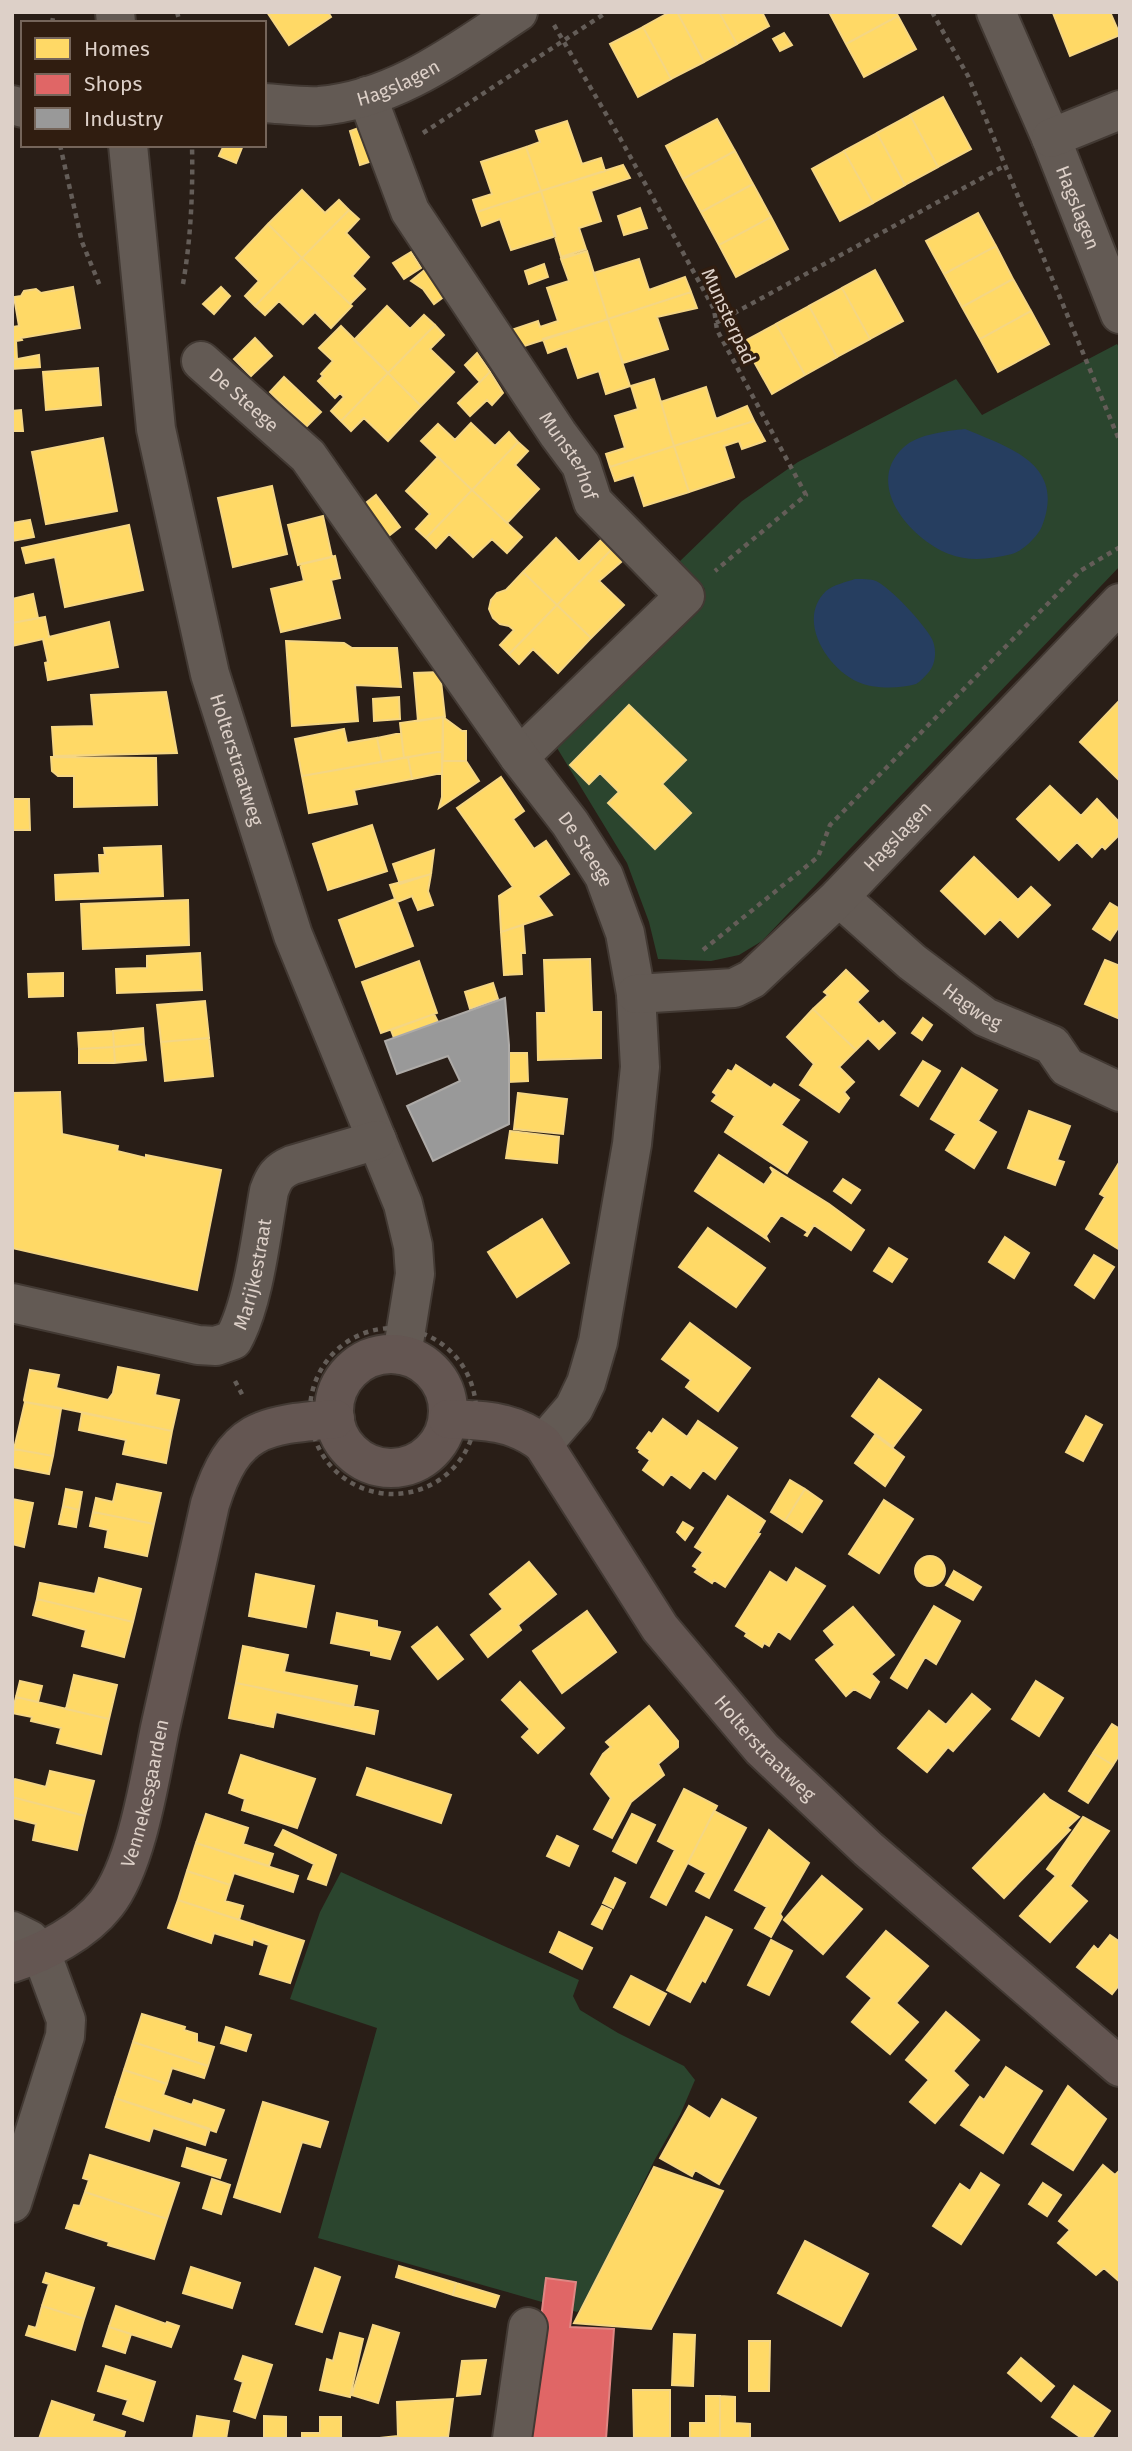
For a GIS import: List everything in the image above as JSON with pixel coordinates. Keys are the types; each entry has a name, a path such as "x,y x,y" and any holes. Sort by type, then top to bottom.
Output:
{"main road":[{"path":"404,1342 416,1360 438,1378 462,1419 444,1434 435,1448 422,1459 408,1466 375,1466 360,1460 348,1449 335,1419 335,1404 346,1375 358,1365 387,1354 404,1342"},
{"name":"Vennekesgaarden","path":"22,1948 97,1914 118,1886 138,1830 210,1504 220,1474 236,1448 253,1435 279,1425 335,1419"},
{"name":"Holterstraatweg","path":"462,1419 511,1424 528,1432 543,1444 660,1628 762,1749 868,1849 1120,2067"}],"street":[{"name":"Hagslagen","path":"996,12 1051,138 1120,314"},
{"name":"Hagslagen","path":"266,103 318,106 367,96 398,86 535,17"},
{"name":"Munsterhof","path":"367,96 410,211 581,466 593,502 685,596"},
{"path":"1051,138 1120,110"},
{"name":"Holterstraatweg","path":"128,147 174,349 156,429 210,674 293,935 403,1204 413,1246 415,1274 404,1342"},
{"name":"De Steege","path":"174,349 308,457 519,757 570,823 604,876 625,933 636,993 640,1067 632,1144 598,1342 586,1383 575,1408 543,1444"},
{"path":"519,757 685,596"},
{"name":"Hagslagen","path":"636,993 734,988 752,979 839,897 1120,603"},
{"name":"Hagweg","path":"839,897 912,962 985,1017 1052,1045 1067,1067 1120,1092"},
{"name":"Marijkestraat","path":"12,1303 198,1345 216,1346 233,1340 247,1306 274,1177 292,1165 377,1140"},
{"name":"Vennekesgaarden","path":"12,2203 65,2036 66,2020 22,1948"},
{"path":"512,2439 528,2327"}],"path":[{"path":"387,149 431,129 607,12"},
{"path":"932,12 968,76 1120,442"},
{"name":"Munsterpad","path":"535,17 563,40 621,138 714,309 716,330 806,495 685,596"},
{"path":"716,323 1004,166"},
{"path":"690,991 702,951 818,857 830,825 1080,571 1120,547"},
{"path":"404,1342 431,1336 451,1350 467,1370 475,1394 462,1419"},
{"path":"216,1346 262,1431"}],"green space":[{"path":"1117,344 1120,349 1120,566 762,941 739,955 711,961 658,959 649,922 627,863 554,743 705,589 677,564 742,501 798,462 956,379 982,415"},
{"path":"341,1872 579,1980 573,1996 580,2010 618,2033 684,2066 695,2080 584,2305 577,2312 318,2238 377,2028 290,1999 320,1912"}],"water":[{"path":"965,429 999,443 1029,461 1040,473 1046,487 1047,505 1042,526 1030,543 1016,553 980,559 964,558 934,547 907,523 890,493 888,477 893,462 904,447 925,436"},
{"path":"855,579 874,580 890,591 907,607 932,639 935,652 933,666 917,683 895,687 864,684 846,675 826,655 815,629 817,603 829,589"}],"building: Homes":[{"path":"267,12 328,12 331,17 289,45"},
{"path":"670,12 677,12 704,62 671,79 643,27"},
{"path":"677,12 719,12 737,44 704,62"},
{"path":"719,12 762,12 769,26 737,44"},
{"path":"829,12 896,12 898,16 846,44"},
{"path":"1110,12 1120,35 1070,56 1053,13"},
{"path":"898,16 916,49 864,77 846,44"},
{"path":"643,27 671,79 638,97 610,44"},
{"path":"784,33 792,45 780,51 773,39"},
{"path":"943,97 971,149 938,167 910,115"},
{"path":"910,115 938,167 905,185 877,133"},
{"path":"717,119 735,151 683,179 666,146"},
{"path":"567,121 582,164 601,158 605,171 541,191 526,147 540,142 536,131"},
{"path":"364,126 375,160 360,165 350,131"},
{"path":"877,133 905,185 873,203 844,151"},
{"path":"223,147 242,147 236,163 219,156"},
{"path":"526,147 541,191 477,212 473,200 492,194 481,162"},
{"path":"735,151 753,184 701,212 683,179"},
{"path":"844,151 873,203 840,221 812,169"},
{"path":"623,165 630,178 591,191 601,221 579,228 586,249 561,257 541,191"},
{"path":"753,184 771,217 719,245 701,212"},
{"path":"302,190 325,213 339,200 349,210 302,258 268,224"},
{"path":"541,191 556,236 511,250 500,219 482,226 477,212"},
{"path":"640,208 647,228 624,235 618,216"},
{"path":"349,210 359,219 346,233 369,257 352,276 365,289 350,304 302,258"},
{"path":"978,213 996,246 944,274 926,241"},
{"path":"771,217 788,249 736,277 719,245"},
{"path":"268,224 302,258 255,306 245,296 259,281 236,258"},
{"path":"996,246 1013,279 962,307 944,274"},
{"path":"587,251 608,319 518,348 511,330 538,321 540,327 558,321 547,288 569,281 561,259"},
{"path":"411,252 421,268 404,279 393,263"},
{"path":"302,258 352,306 331,328 315,312 303,324 279,301 265,315 255,306"},
{"path":"639,259 649,290 685,277 691,292 608,319 594,273"},
{"path":"432,264 449,293 434,304 423,289 411,281"},
{"path":"544,264 548,277 529,284 525,271"},
{"path":"875,270 903,321 870,339 842,288"},
{"path":"1013,279 1031,311 980,339 962,307"},
{"path":"73,287 80,328 21,338 22,340 16,341 17,359 12,360 12,327 19,326 14,297 21,296 24,291 36,289 41,293"},
{"path":"221,287 230,296 214,314 203,304"},
{"path":"842,288 870,339 837,357 809,306"},
{"path":"691,292 697,308 657,317 668,349 623,363 608,319"},
{"path":"387,306 410,329 424,315 435,325 388,373 354,340"},
{"path":"809,306 837,357 805,375 776,324"},
{"path":"1031,311 1049,344 998,372 980,339"},
{"path":"608,319 630,386 606,394 599,371 578,378 567,346 548,353 543,339"},
{"path":"776,324 805,375 772,394 743,342"},
{"path":"435,325 444,335 430,349 454,372 421,406 388,373"},
{"path":"341,326 388,373 341,421 331,411 344,397 340,393 335,398 318,381 333,361 319,348"},
{"path":"255,338 272,356 251,376 234,359"},
{"path":"477,353 490,372 480,382 465,365"},
{"path":"39,355 40,367 12,369 12,360"},
{"path":"98,368 101,405 46,410 43,372"},
{"path":"490,372 503,393 492,405 487,400 470,416 458,403"},
{"path":"388,373 421,406 388,441 364,418 351,431 341,421"},
{"path":"284,377 321,412 306,427 270,392"},
{"path":"654,379 674,446 610,467 606,454 625,448 615,416 638,409 631,386"},
{"path":"706,387 716,419 747,406 754,421 674,446 661,402"},
{"path":"21,410 23,431 12,431 12,411"},
{"path":"754,421 765,441 742,449 739,441 724,446 734,477 689,492 674,446"},
{"path":"471,423 495,446 509,432 518,442 472,490 421,441 438,424 455,440"},
{"path":"103,438 117,511 46,524 32,452"},
{"path":"518,442 528,451 515,465 539,489 507,523 472,490"},
{"path":"674,446 689,492 644,506 634,475 615,481 610,467"},
{"path":"438,457 472,490 426,538 416,529 430,514 406,491"},
{"path":"272,486 287,554 233,567 218,498"},
{"path":"472,490 522,537 507,553 492,539 473,557 449,534 436,548 426,538"},
{"path":"376,495 400,527 386,538 362,506"},
{"path":"323,516 332,557 298,565 288,525"},
{"path":"30,520 34,537 12,541 12,523"},
{"path":"129,525 143,590 65,607 55,557 26,563 22,548"},
{"path":"606,535 616,545 557,605 523,572 556,538 579,562"},
{"path":"616,545 627,557 599,581 624,605 591,638 557,605"},
{"path":"335,556 340,578 331,580 340,618 281,632 271,589 304,581 300,564"},
{"path":"523,572 557,605 509,654 500,645 514,630 500,624 489,609 491,600 497,593 506,590"},
{"path":"33,594 38,618 12,623 12,599"},
{"path":"557,605 591,638 558,673 533,649 519,664 509,654"},
{"path":"45,617 49,637 109,622 118,667 48,680 45,663 48,662 43,639 12,646 12,623"},
{"path":"286,641 344,643 352,648 397,648 401,687 355,685 358,721 292,726"},
{"path":"440,672 445,717 418,721 414,673"},
{"path":"166,692 177,753 54,756 52,727 94,726 91,695"},
{"path":"399,697 400,719 374,721 373,699"},
{"path":"1120,700 1120,777 1118,779 1080,742"},
{"path":"629,705 686,760 662,784 691,813 655,849 608,803 619,792 600,773 589,784 570,765"},
{"path":"443,717 443,751 404,758 400,723"},
{"path":"443,717 466,731 466,761 442,761"},
{"path":"344,729 347,743 377,738 382,762 302,776 295,739"},
{"path":"401,733 404,758 382,762 377,738"},
{"path":"443,751 442,773 412,779 408,757"},
{"path":"51,757 156,758 157,805 74,807 74,776 58,776 52,771"},
{"path":"408,757 412,779 354,790 357,804 309,813 302,776"},
{"path":"442,761 466,761 479,781 439,808 442,797"},
{"path":"501,777 524,811 513,819 534,849 546,841 569,874 538,896 552,915 501,932 499,896 513,887 457,808"},
{"path":"1050,786 1081,816 1097,799 1120,823 1120,834 1105,849 1102,846 1092,857 1077,842 1059,860 1017,819"},
{"path":"12,799 29,799 30,830 12,830"},
{"path":"372,825 387,871 328,890 313,844"},
{"path":"161,846 163,896 56,900 55,875 100,873 99,855 105,855 104,848"},
{"path":"434,850 431,874 400,884 393,864"},
{"path":"974,857 1018,900 1031,887 1050,905 1018,937 1000,919 985,934 941,891"},
{"path":"431,874 428,891 433,905 418,910 412,896 397,902 413,946 356,967 339,920 395,899 390,885"},
{"path":"188,900 189,945 83,949 81,904"},
{"path":"1110,903 1120,909 1120,925 1110,940 1093,929"},
{"path":"523,925 525,953 521,953 522,974 504,975 501,932"},
{"path":"200,953 202,990 117,993 116,969 147,968 147,956"},
{"path":"590,959 592,1012 601,1012 601,1058 538,1060 537,1013 546,1013 544,960"},
{"path":"1105,960 1120,966 1120,1019 1085,1004"},
{"path":"419,961 437,1013 381,1033 362,982"},
{"path":"846,970 868,991 857,1002 879,1024 883,1021 895,1033 879,1049 868,1038 856,1050 813,1009 828,995 824,992"},
{"path":"63,973 63,996 29,997 28,974"},
{"path":"493,983 498,999 470,1009 465,992"},
{"path":"205,1001 209,1038 161,1042 157,1005"},
{"path":"813,1009 856,1050 839,1067 854,1082 844,1092 849,1098 839,1112 800,1085 814,1064 787,1037"},
{"path":"434,1014 438,1022 394,1038 391,1030"},
{"path":"923,1018 932,1025 922,1040 912,1033"},
{"path":"143,1028 144,1044 114,1047 113,1031"},
{"path":"113,1031 114,1047 79,1049 78,1033"},
{"path":"209,1038 213,1076 165,1081 161,1042"},
{"path":"144,1044 146,1060 115,1063 114,1047"},
{"path":"114,1047 115,1063 79,1063 79,1049"},
{"path":"509,1053 527,1053 528,1081 509,1082"},
{"path":"923,1061 940,1071 918,1106 901,1095"},
{"path":"736,1065 771,1088 774,1084 799,1100 781,1125 807,1142 787,1173 725,1132 735,1116 712,1101 717,1095 713,1092 728,1070 732,1072"},
{"path":"962,1068 997,1090 978,1121 996,1132 974,1168 946,1150 956,1134 931,1119"},
{"path":"60,1092 62,1134 118,1146 117,1151 146,1158 146,1155 221,1170 197,1290 12,1248 12,1093"},
{"path":"518,1093 567,1099 563,1134 514,1129"},
{"path":"1029,1111 1070,1126 1057,1160 1064,1162 1055,1185 1008,1168"},
{"path":"510,1131 559,1137 557,1163 506,1158"},
{"path":"719,1155 764,1185 773,1172 770,1167 829,1204 864,1230 851,1250 814,1225 807,1236 805,1235 808,1232 781,1215 766,1236 768,1240 695,1191"},
{"path":"1120,1161 1120,1250 1086,1229 1105,1197 1100,1194"},
{"path":"843,1179 860,1190 851,1203 834,1191"},
{"path":"542,1219 569,1263 517,1297 488,1252"},
{"path":"708,1228 765,1268 736,1307 679,1267"},
{"path":"1005,1237 1029,1253 1014,1278 989,1262"},
{"path":"889,1248 907,1259 892,1282 874,1271"},
{"path":"1094,1255 1114,1267 1094,1298 1075,1285"},
{"path":"690,1323 750,1368 718,1411 686,1387 691,1380 662,1359"},
{"path":"118,1367 159,1375 155,1395 179,1400 172,1431 24,1400 30,1370 59,1375 56,1388 108,1400 113,1393"},
{"path":"879,1379 921,1410 893,1447 852,1416"},
{"path":"25,1402 61,1409 53,1456 14,1449"},
{"path":"82,1413 172,1431 166,1463 123,1454 126,1440 79,1430"},
{"path":"1086,1416 1102,1425 1083,1461 1066,1452"},
{"path":"663,1419 687,1437 698,1421 737,1448 715,1479 703,1470 690,1488 671,1474 663,1485 643,1470 650,1460 637,1448"},
{"path":"875,1435 904,1457 885,1486 855,1463"},
{"path":"14,1449 53,1456 49,1474 12,1467"},
{"path":"790,1480 805,1489 785,1521 771,1512"},
{"path":"117,1484 161,1493 154,1524 93,1512 96,1498 113,1502"},
{"path":"66,1489 82,1492 79,1510 63,1506"},
{"path":"805,1489 822,1501 802,1532 785,1521"},
{"path":"728,1496 765,1521 758,1533 760,1534 725,1587 714,1580 712,1583 695,1572 698,1569 693,1566 703,1552 695,1547"},
{"path":"12,1499 33,1503 24,1547 12,1544"},
{"path":"884,1500 913,1519 879,1573 849,1554"},
{"path":"63,1506 79,1510 76,1527 59,1524"},
{"path":"93,1512 154,1524 147,1556 105,1547 108,1530 90,1526"},
{"path":"683,1522 693,1528 685,1540 677,1532"},
{"path":"930,1556 936,1557 944,1565 944,1577 936,1585 930,1586 924,1585 916,1577 915,1571 916,1565 924,1557"},
{"path":"529,1562 556,1594 518,1625 521,1630 488,1657 471,1635 503,1609 490,1594"},
{"path":"796,1568 825,1586 790,1639 778,1631 769,1646 764,1643 762,1647 745,1636 747,1633 736,1626 770,1572 787,1583"},
{"path":"954,1571 981,1587 973,1600 946,1585"},
{"path":"256,1574 314,1586 306,1627 249,1616"},
{"path":"99,1578 141,1589 133,1622 37,1599 40,1583 95,1594"},
{"path":"37,1599 133,1622 124,1657 82,1646 86,1630 33,1615"},
{"path":"934,1606 960,1621 936,1664 925,1657 907,1688 891,1678"},
{"path":"853,1607 894,1655 871,1674 879,1682 870,1698 854,1689 846,1696 816,1660 835,1645 824,1631"},
{"path":"587,1611 616,1652 562,1693 533,1651"},
{"path":"337,1613 377,1621 377,1627 400,1632 390,1659 371,1655 371,1651 331,1643"},
{"path":"437,1627 463,1659 438,1679 412,1647"},
{"path":"243,1646 288,1655 284,1672 357,1686 353,1707 236,1683"},
{"path":"74,1675 117,1685 109,1719 66,1709"},
{"path":"20,1681 42,1686 38,1702 16,1697"},
{"path":"1036,1681 1063,1698 1039,1736 1012,1719"},
{"path":"520,1682 564,1728 538,1753 522,1737 530,1729 502,1700"},
{"path":"236,1683 378,1711 374,1734 276,1712 273,1727 229,1718"},
{"path":"972,1694 990,1709 953,1751 948,1747 927,1772 898,1748 929,1711 946,1725"},
{"path":"16,1697 109,1719 101,1754 57,1743 61,1728 12,1713"},
{"path":"649,1706 678,1741 678,1747 658,1764 664,1775 631,1802 612,1838 594,1829 611,1798 591,1774 603,1754 611,1747 606,1742"},
{"path":"1112,1724 1120,1729 1120,1754 1113,1765 1093,1753"},
{"path":"1093,1753 1113,1765 1088,1803 1069,1791"},
{"path":"241,1755 315,1779 297,1828 242,1810 245,1799 229,1793"},
{"path":"367,1768 451,1795 441,1823 357,1795"},
{"path":"50,1771 94,1781 85,1816 12,1797 12,1781 15,1779 46,1787"},
{"path":"684,1789 717,1806 666,1905 651,1897 675,1850 658,1841"},
{"path":"1044,1794 1079,1817 1067,1828 1070,1830 1004,1898 973,1868"},
{"path":"12,1797 85,1816 77,1850 33,1840 36,1824 12,1818"},
{"path":"714,1811 746,1828 709,1898 696,1891 706,1873 688,1863"},
{"path":"206,1814 248,1828 243,1844 273,1854 269,1866 196,1843"},
{"path":"632,1814 655,1825 636,1863 613,1851"},
{"path":"1083,1817 1109,1831 1070,1886 1087,1901 1050,1942 1020,1916 1056,1876 1047,1869"},
{"path":"283,1830 336,1855 326,1885 308,1879 314,1864 275,1845"},
{"path":"769,1830 809,1863 780,1914 782,1917 771,1937 755,1928 767,1907 735,1890"},
{"path":"557,1836 578,1846 569,1866 547,1856"},
{"path":"196,1843 298,1876 293,1892 234,1873 230,1885 187,1871"},
{"path":"187,1871 230,1885 225,1901 243,1906 239,1920 178,1900"},
{"path":"822,1876 862,1909 823,1954 784,1920"},
{"path":"615,1878 625,1883 613,1908 603,1903"},
{"path":"178,1900 304,1941 290,1983 260,1974 269,1945 253,1939 252,1945 214,1933 211,1943 168,1928"},
{"path":"602,1906 611,1910 602,1929 592,1924"},
{"path":"706,1917 732,1930 705,1982 702,1980 690,2002 667,1990"},
{"path":"886,1931 928,1966 896,2003 918,2022 890,2054 852,2022 872,1998 847,1977"},
{"path":"559,1932 592,1948 582,1969 550,1952"},
{"path":"1110,1935 1120,1942 1120,1984 1112,1994 1077,1967 1094,1946 1098,1950"},
{"path":"771,1940 792,1951 769,1995 748,1985"},
{"path":"631,1976 666,1994 649,2025 614,2007"},
{"path":"946,2012 979,2040 953,2071 968,2085 935,2123 910,2102 929,2080 906,2060"},
{"path":"142,2014 185,2027 184,2030 197,2034 197,2042 214,2047 208,2066 133,2042"},
{"path":"226,2027 251,2035 246,2051 221,2043"},
{"path":"133,2042 208,2066 204,2078 172,2068 167,2084 124,2070"},
{"path":"1006,2067 1042,2091 1003,2153 961,2125 980,2097 984,2100"},
{"path":"124,2070 167,2084 163,2095 192,2105 194,2100 224,2110 216,2132 115,2098"},
{"path":"1068,2086 1106,2119 1073,2170 1032,2144"},
{"path":"115,2098 210,2129 205,2145 153,2128 149,2141 106,2127"},
{"path":"722,2099 756,2118 719,2184 695,2170 692,2176 660,2158 689,2106 710,2119"},
{"path":"263,2102 328,2122 320,2147 302,2142 280,2212 234,2197"},
{"path":"187,2148 226,2160 220,2178 182,2166"},
{"path":"90,2155 179,2183 167,2219 85,2192 89,2180 83,2178"},
{"path":"1103,2165 1115,2175 1120,2170 1120,2282 1104,2268 1096,2275 1058,2243 1070,2230 1059,2221"},
{"path":"654,2167 723,2191 651,2329 574,2323"},
{"path":"981,2173 999,2185 961,2244 933,2226 960,2184 970,2191"},
{"path":"212,2179 230,2185 221,2214 203,2208"},
{"path":"1043,2183 1061,2195 1047,2216 1029,2204"},
{"path":"85,2192 167,2219 154,2259 66,2228 74,2205 80,2206"},
{"path":"805,2241 868,2274 841,2326 778,2293"},
{"path":"399,2266 456,2283 453,2295 396,2277"},
{"path":"191,2267 240,2283 232,2308 183,2293"},
{"path":"315,2268 340,2277 322,2332 296,2324"},
{"path":"46,2273 94,2288 84,2319 42,2306 49,2284 43,2282"},
{"path":"456,2283 499,2296 495,2307 453,2295"},
{"path":"42,2306 84,2319 75,2350 26,2335 29,2326 36,2328"},
{"path":"116,2306 179,2326 171,2347 109,2327"},
{"path":"373,2325 399,2333 378,2403 352,2395"},
{"path":"109,2327 131,2334 125,2353 103,2346"},
{"path":"340,2333 363,2339 350,2397 320,2390 327,2359 333,2361"},
{"path":"674,2334 695,2335 693,2386 672,2385"},
{"path":"749,2341 770,2341 769,2391 749,2391"},
{"path":"243,2356 272,2365 255,2418 234,2411 243,2382 235,2379"},
{"path":"1021,2358 1054,2386 1041,2401 1008,2373"},
{"path":"486,2360 480,2394 457,2396 462,2361"},
{"path":"106,2366 155,2382 143,2421 123,2414 128,2400 98,2391"},
{"path":"1074,2386 1110,2411 1091,2439 1083,2439 1052,2417"},
{"path":"633,2390 670,2390 670,2439 634,2439"},
{"path":"706,2396 720,2396 720,2439 690,2439 690,2423 706,2423"},
{"path":"720,2396 735,2397 735,2423 750,2424 750,2439 720,2439"},
{"path":"453,2399 448,2437 370,2439 398,2436 397,2402"},
{"path":"52,2401 94,2415 92,2421 125,2432 123,2439 39,2439"},
{"path":"197,2416 229,2421 226,2439 193,2439"},
{"path":"264,2416 286,2417 286,2439 264,2439"},
{"path":"320,2417 341,2417 341,2439 302,2439 302,2433 320,2433"}],"building: Shops":[{"path":"546,2278 576,2282 570,2327 614,2329 606,2439 526,2439"}],"building: Industry":[{"path":"505,998 509,1045 509,1124 433,1161 407,1106 460,1081 448,1056 397,1074 385,1041"}]}
